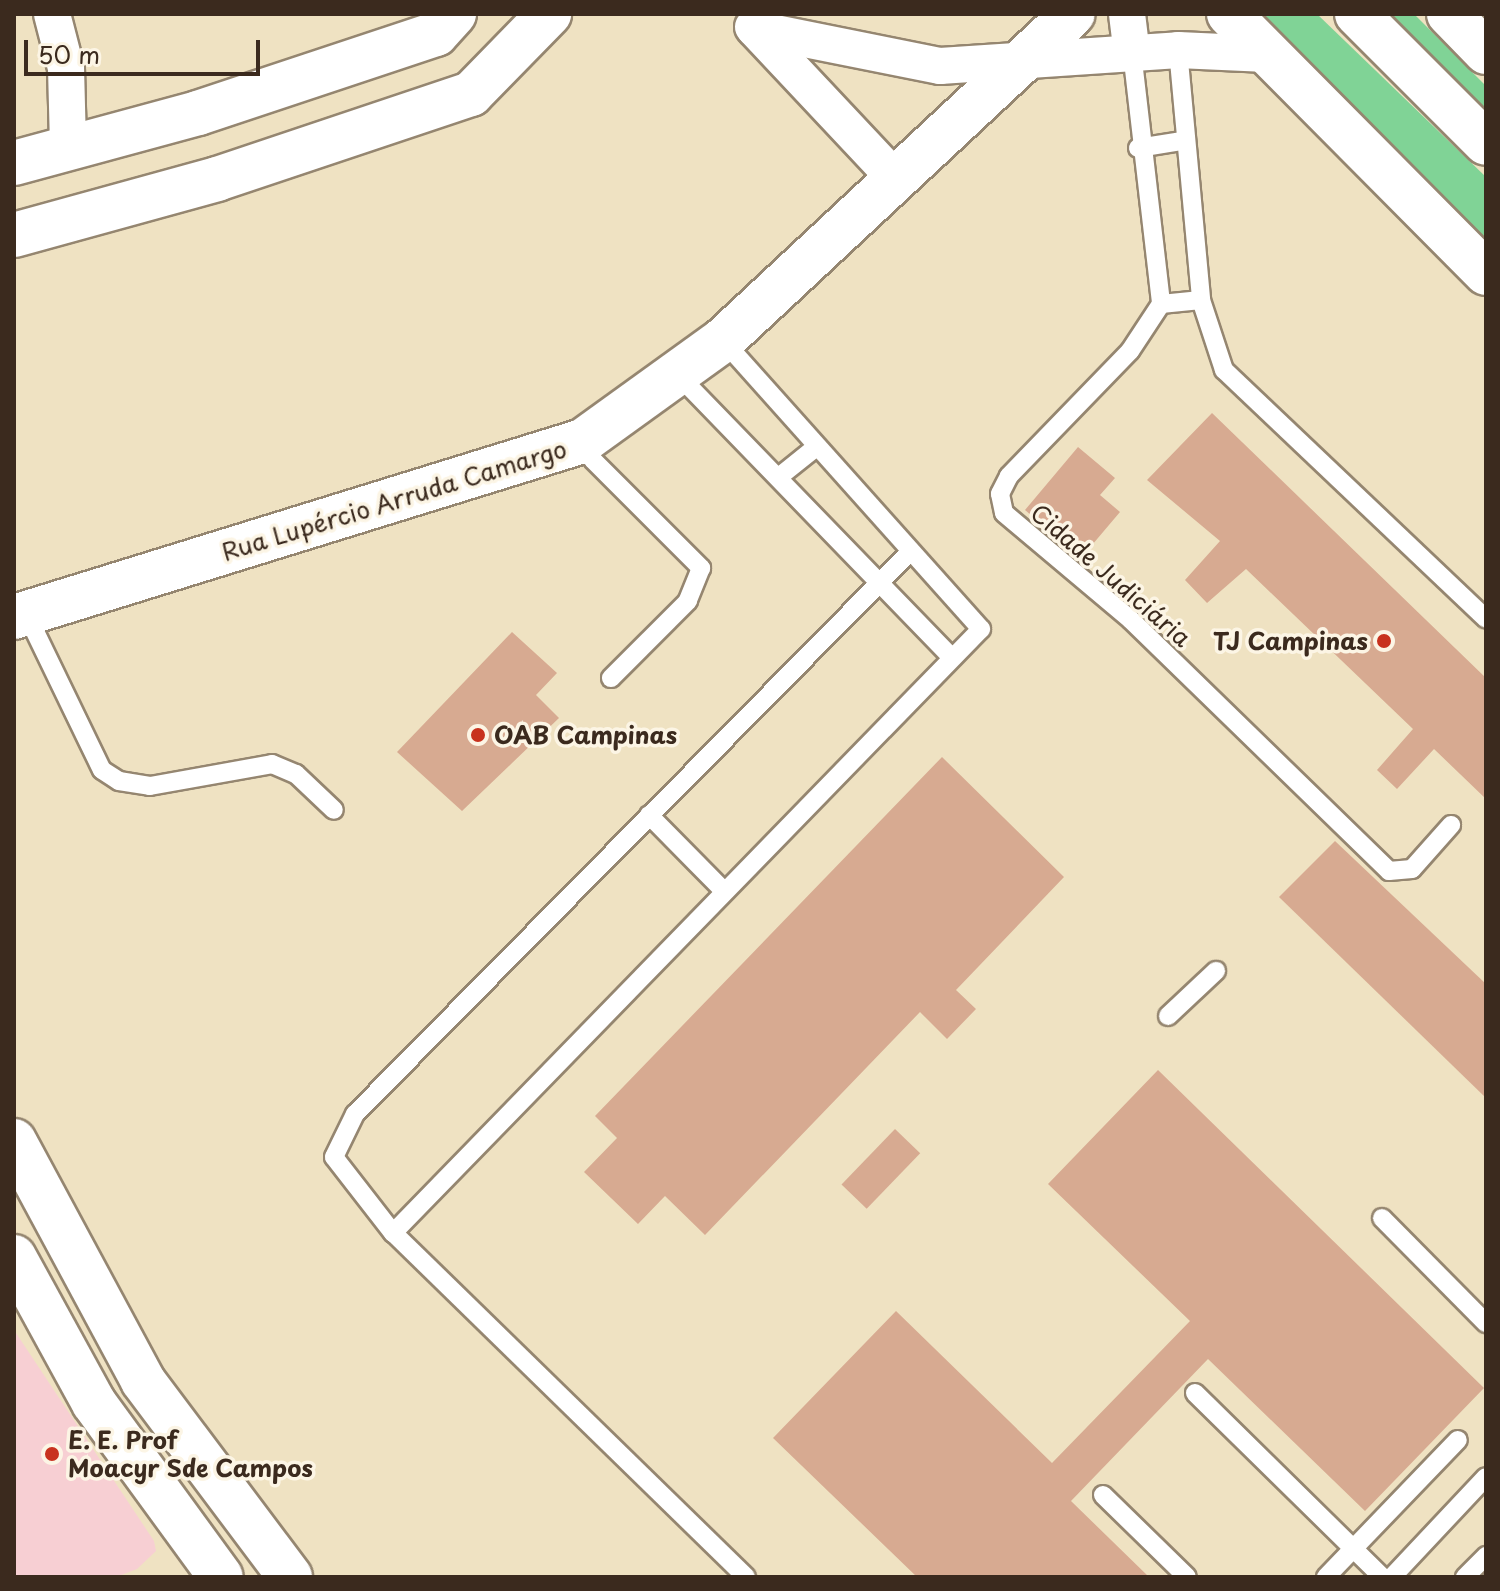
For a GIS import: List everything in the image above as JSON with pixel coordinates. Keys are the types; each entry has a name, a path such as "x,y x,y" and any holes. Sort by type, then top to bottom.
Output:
{"main road":[{"path":"14,163 436,34 454,14"},
{"path":"14,235 471,94 549,14"},
{"name":"Rua Lupércio Arruda Camargo","path":"20,615 583,441 680,377 723,340 893,176 1072,14"},
{"path":"1229,14 1486,273"},
{"path":"1357,14 1486,143"},
{"path":"1449,14 1486,52"},
{"path":"87,142 123,179 101,209"},
{"path":"14,1141 143,1381 290,1577"},
{"path":"14,1257 94,1403 221,1577"}],"street":[{"path":"52,14 87,142"},
{"path":"1127,14 1132,52"},
{"path":"748,22 940,66 1021,57 1178,50 1267,54"},
{"path":"748,22 893,176"}],"lane":[{"path":"1178,50 1182,141 1201,300 1224,370 1486,619"},
{"path":"1132,52 1138,148 1161,304 1201,300"},
{"path":"1138,148 1182,141"},
{"name":"Cidade Judiciária","path":"1161,304 1130,351 1009,476 1000,494 1004,513 1131,620 1389,871 1412,869 1451,825"},
{"path":"393,1233 949,655 981,629 908,554 723,340"},
{"path":"680,377 780,476 949,655"},
{"path":"583,441 593,460 701,568 688,601 611,678"},
{"path":"780,476 815,448"},
{"path":"746,1577 393,1233 334,1157 355,1114 908,554"},
{"path":"20,615 102,770 119,781 150,786 272,764 296,774 334,810"},
{"path":"649,815 723,890"},
{"path":"1168,1016 1216,971"},
{"path":"1382,1218 1486,1323"},
{"path":"1195,1393 1382,1577"},
{"path":"1326,1577 1458,1440"},
{"path":"1392,1577 1486,1477"},
{"path":"1103,1495 1187,1577"},
{"path":"1465,1577 1486,1556"}],"shaded area":[{"name":"E. E. Prof Moacyr Sde Campos","path":"14,1330 154,1541 156,1551 137,1569 116,1577 14,1577"}],"green space":[{"path":"1250,14 1317,14 1486,177 1486,252"},
{"path":"1380,14 1414,14 1486,86 1486,119"}],"building":[{"name":"TJ Campinas","path":"1212,413 1486,678 1486,799 1434,749 1397,789 1377,770 1413,729 1246,569 1207,603 1185,580 1220,541 1147,480"},
{"path":"1078,447 1115,478 1100,495 1120,512 1081,558 1025,510"},
{"name":"OAB Campinas","path":"512,632 557,673 536,695 559,718 462,811 397,752"},
{"path":"942,757 1064,877 956,990 976,1009 947,1039 920,1012 705,1235 665,1196 638,1224 584,1172 617,1138 595,1116"},
{"path":"1335,841 1486,984 1486,1098 1279,897"},
{"path":"1158,1070 1484,1388 1365,1511 1208,1359 1071,1501 1149,1577 917,1577 773,1438 896,1311 1052,1463 1190,1321 1048,1184"},
{"path":"895,1129 920,1153 867,1209 842,1184"}],"place":[{"name":"TJ Campinas","path":"1384,641"},
{"name":"OAB Campinas","path":"478,735"},
{"name":"E. E. Prof Moacyr Sde Campos","path":"52,1454"}]}
